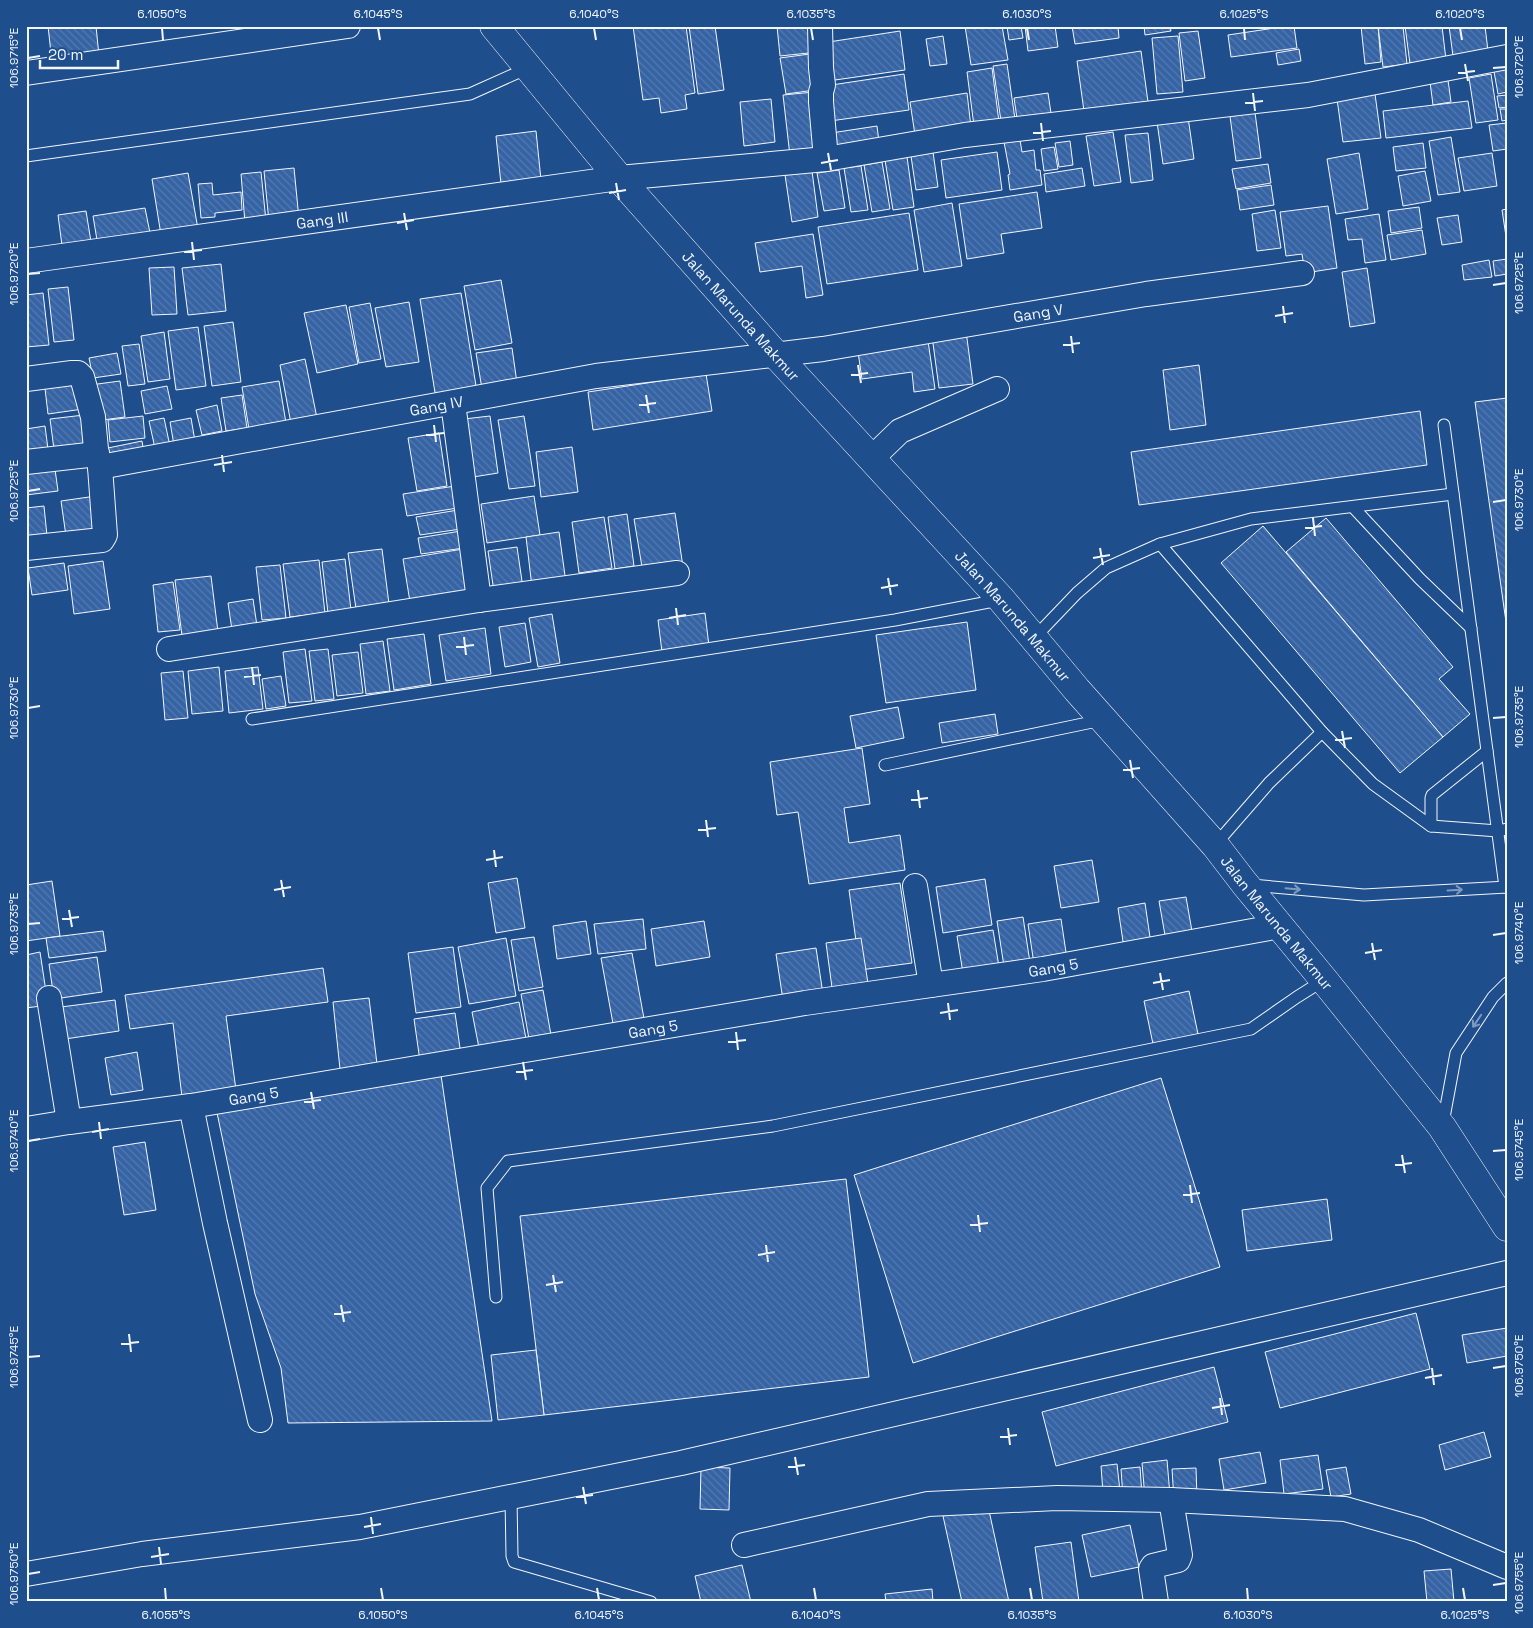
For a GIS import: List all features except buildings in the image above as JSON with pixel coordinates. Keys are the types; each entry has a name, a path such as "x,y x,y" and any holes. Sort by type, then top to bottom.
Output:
{"main road":[{"name":"Jalan Marunda Makmur","path":"494,26 619,178 776,356 1001,600 1215,845 1442,1127 1507,1227"}],"street":[{"path":"26,73 348,26"},
{"path":"820,26 823,86 821,102 826,159"},
{"name":"Gang III","path":"26,261 619,178 826,159 965,135 1308,95 1507,57"},
{"name":"Gang V","path":"776,356 1146,294 1302,273"},
{"name":"Gang IV","path":"26,462 98,460 453,403 596,376 776,356"},
{"path":"26,380 72,373 78,373 82,377 93,417 105,535 102,540 26,548"},
{"path":"872,459 900,431 997,389"},
{"path":"453,403 479,600"},
{"path":"169,649 479,600 677,573"},
{"path":"915,886 931,985"},
{"name":"Gang 5","path":"26,1129 191,1106 805,1002 1043,969 1280,926"},
{"path":"49,998 69,1122"},
{"path":"191,1106 215,1223 260,1420"},
{"path":"26,1574 142,1554 360,1526 681,1463 1507,1273"},
{"path":"744,1545 928,1504 1056,1498 1170,1500 1345,1509 1419,1530 1507,1566"},
{"path":"1156,1602 1151,1569 1153,1566 1178,1560 1180,1556 1170,1500"}],"lane":[{"path":"26,156 470,94 528,68"},
{"path":"1245,884 1364,895 1506,887 1502,830 1487,751 1444,425"},
{"path":"1033,638 1077,593 1106,568 1160,544 1251,519 1453,494"},
{"path":"1353,507 1420,579 1471,628"},
{"path":"1160,544 1322,732 1373,784 1431,826 1502,830"},
{"path":"252,719 895,620 1001,600"},
{"path":"885,765 1104,720"},
{"path":"1215,845 1269,783 1322,732"},
{"path":"1431,826 1431,798 1435,792 1487,751"},
{"path":"496,1297 488,1188 508,1161 773,1126 1251,1029 1324,980"},
{"path":"1442,1127 1456,1053 1493,997 1507,983"},
{"path":"511,1497 512,1556 514,1562 651,1602"}]}
